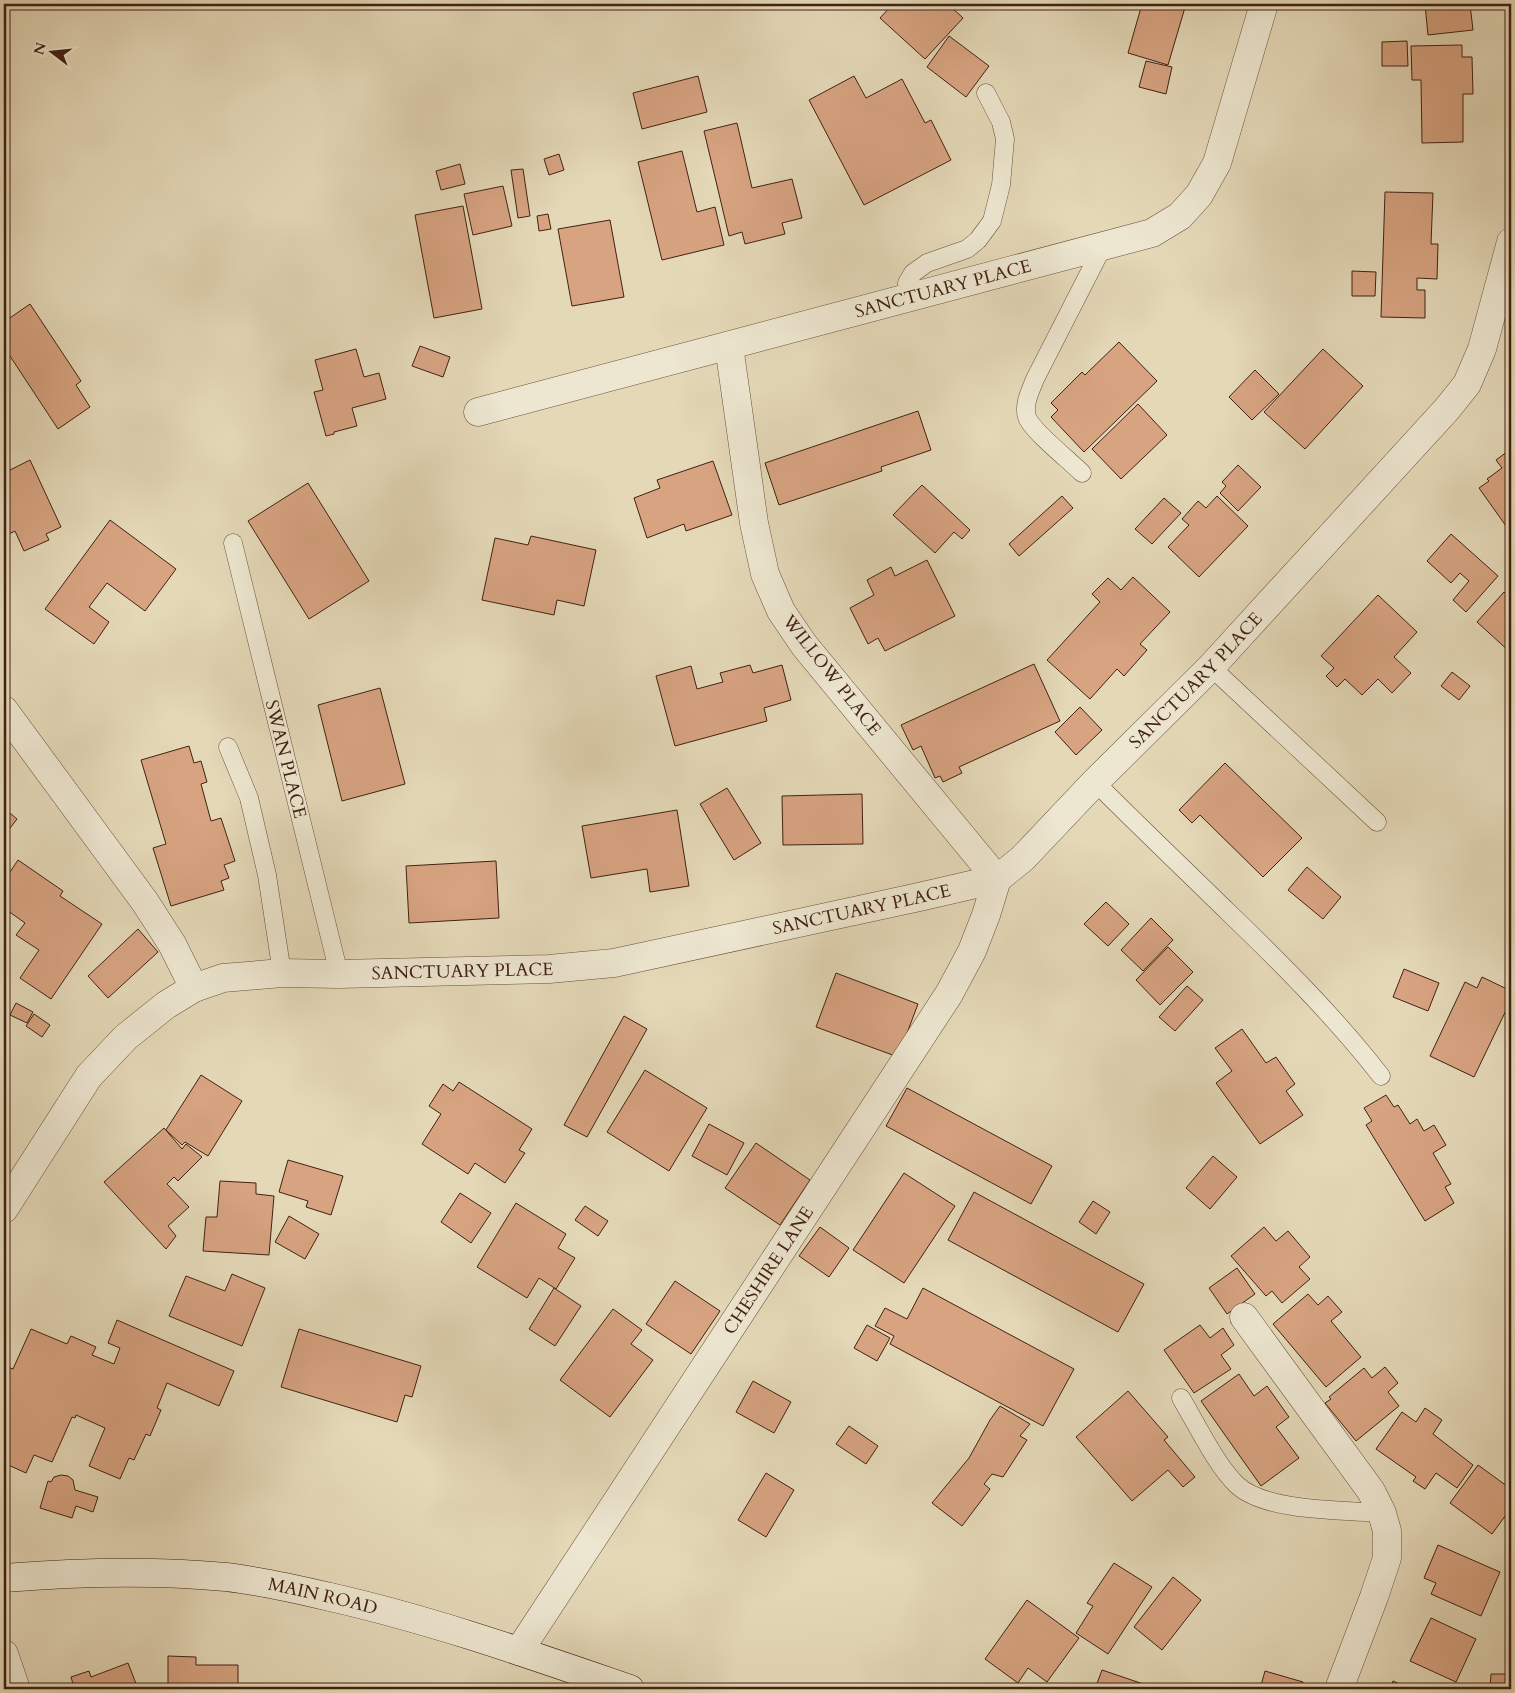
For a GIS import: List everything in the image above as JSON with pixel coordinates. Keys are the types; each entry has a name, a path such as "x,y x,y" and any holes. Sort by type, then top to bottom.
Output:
{"street":[{"name":"SANCTUARY PLACE","path":"478,412 1152,233 1180,216 1199,195 1217,163 1264,4"},
{"name":"SANCTUARY PLACE","path":"4,1209 89,1076 126,1037 166,1005 194,988 223,978 282,973 339,974 530,970 614,963 910,900 997,879 1022,859 1095,782 1211,667 1447,409 1467,384 1482,349 1511,242"},
{"name":"WILLOW PLACE","path":"729,346 754,523 765,574 781,611 810,652 997,879"},
{"path":"4,710 145,902 172,944 194,988"},
{"name":"CHESHIRE LANE","path":"519,1651 949,994 972,951 997,879"},
{"path":"1244,1317 1371,1491 1382,1513 1387,1531 1387,1558 1339,1689"},
{"name":"MAIN ROAD","path":"4,1578 71,1573 142,1572 227,1577 297,1589 380,1608 519,1651 630,1689"},
{"path":"4,1654 16,1689"}],"lane":[{"path":"910,298 907,283 914,273 927,263 967,249 978,240 992,221 1001,185 1004,139 1001,122 986,93"},
{"path":"1082,473 1036,429 1027,417 1026,402 1035,379 1103,246"},
{"name":"SWAN PLACE","path":"233,543 339,974"},
{"path":"1211,667 1377,822"},
{"path":"228,747 252,807 267,875 282,973"},
{"path":"1095,782 1281,965 1339,1025 1381,1076"},
{"path":"1180,1398 1226,1473 1238,1486 1256,1497 1288,1506 1382,1513"}],"building":[{"path":"893,4 948,4 963,18 925,59 880,18"},
{"path":"1142,4 1186,4 1168,65 1128,53"},
{"path":"1425,4 1470,4 1473,30 1428,35"},
{"path":"949,36 989,66 966,97 927,67"},
{"path":"1407,41 1408,66 1382,66 1382,42"},
{"path":"1462,45 1462,57 1472,57 1473,94 1463,94 1463,142 1422,143 1421,80 1412,80 1411,46"},
{"path":"1146,61 1172,67 1166,94 1139,87"},
{"path":"698,76 707,112 642,129 633,93"},
{"path":"854,76 866,98 902,79 925,123 931,120 951,160 864,205 809,100"},
{"path":"737,123 752,188 792,179 802,218 782,223 785,234 745,244 742,232 729,236 704,131"},
{"path":"682,151 697,212 715,207 724,245 662,260 638,162"},
{"path":"559,154 564,170 549,175 544,159"},
{"path":"460,164 465,184 441,190 436,171"},
{"path":"523,169 530,216 518,218 511,170"},
{"path":"503,186 512,226 473,235 464,194"},
{"path":"1385,192 1433,193 1431,244 1438,244 1437,279 1417,278 1417,290 1425,290 1425,318 1381,317"},
{"path":"463,206 482,309 434,318 415,215"},
{"path":"548,214 551,229 539,231 537,216"},
{"path":"610,220 624,297 572,306 558,229"},
{"path":"1352,271 1376,272 1375,296 1352,296"},
{"path":"30,304 81,381 76,385 90,407 58,429 4,347 4,322"},
{"path":"1119,342 1157,381 1084,452 1051,417 1058,410 1051,403 1082,372 1085,375"},
{"path":"420,346 450,357 443,377 412,366"},
{"path":"356,349 364,377 379,373 386,399 352,408 357,426 326,436 314,392 323,390 315,360"},
{"path":"1323,349 1363,386 1305,449 1264,412"},
{"path":"1255,370 1279,394 1252,420 1229,397"},
{"path":"1138,404 1167,435 1121,479 1092,449"},
{"path":"918,411 931,450 881,467 882,471 779,505 765,463"},
{"path":"1511,449 1511,533 1479,488 1489,481 1487,479 1502,468 1496,460"},
{"path":"30,460 61,527 46,534 49,540 24,551 15,531 5,536 4,473"},
{"path":"713,461 732,515 686,531 684,524 647,538 634,498 660,488 657,480"},
{"path":"1238,465 1261,487 1238,511 1220,493 1226,486 1222,482"},
{"path":"308,483 369,581 309,619 248,521"},
{"path":"922,485 970,530 962,539 954,532 935,553 893,515"},
{"path":"1062,496 1073,508 1019,556 1009,544"},
{"path":"1217,496 1248,526 1199,577 1168,547 1189,525 1182,519 1198,501 1206,508"},
{"path":"1164,498 1181,513 1152,544 1135,529"},
{"path":"110,520 176,569 145,611 107,583 89,607 109,622 94,644 45,609"},
{"path":"1451,534 1498,576 1466,612 1453,600 1469,581 1460,573 1451,583 1427,561"},
{"path":"531,536 596,550 584,606 557,600 554,615 482,600 495,538 528,545"},
{"path":"927,560 955,616 885,651 878,638 868,644 850,608 874,595 867,580 891,567 895,576"},
{"path":"1133,577 1170,612 1140,644 1147,650 1124,676 1117,669 1090,699 1047,660 1100,602 1092,594 1108,578 1121,590"},
{"path":"1504,592 1511,599 1511,653 1477,622"},
{"path":"1378,595 1417,632 1394,657 1411,673 1392,693 1378,679 1362,695 1345,679 1337,687 1326,676 1334,668 1321,656"},
{"path":"1034,664 1060,721 959,767 962,773 943,782 940,776 935,778 921,746 913,750 901,725"},
{"path":"750,665 753,673 782,665 791,700 764,708 767,721 675,746 656,676 691,666 697,689 723,682 720,673"},
{"path":"1452,672 1470,686 1459,700 1441,686"},
{"path":"380,688 405,784 342,801 318,705"},
{"path":"1080,707 1102,730 1076,755 1055,732"},
{"path":"189,746 194,763 201,761 207,782 201,784 211,821 221,818 235,861 224,865 229,878 221,881 224,890 171,906 153,848 166,844 141,760"},
{"path":"1225,763 1302,838 1263,877 1200,815 1192,823 1179,810"},
{"path":"727,788 761,843 734,860 700,804"},
{"path":"862,794 863,844 783,845 782,796"},
{"path":"4,808 17,819 4,836"},
{"path":"677,810 689,886 650,892 647,869 591,878 582,826"},
{"path":"18,860 63,891 60,896 102,924 51,999 20,978 39,950 16,935 25,923 4,908 4,881"},
{"path":"496,861 499,918 409,923 406,866"},
{"path":"1307,867 1341,897 1323,919 1288,890"},
{"path":"1106,902 1129,924 1108,946 1084,924"},
{"path":"1151,918 1173,940 1143,971 1121,950"},
{"path":"138,929 158,952 108,998 88,976"},
{"path":"1168,947 1193,972 1160,1005 1136,980"},
{"path":"1404,969 1439,983 1428,1011 1393,997"},
{"path":"836,973 918,1004 898,1057 816,1027"},
{"path":"1482,977 1511,991 1511,1000 1474,1077 1430,1056 1465,982 1477,988"},
{"path":"1187,986 1203,1000 1175,1031 1159,1017"},
{"path":"16,1003 33,1012 27,1023 10,1015"},
{"path":"34,1014 50,1025 42,1037 26,1026"},
{"path":"624,1016 647,1029 587,1137 564,1125"},
{"path":"1242,1029 1266,1063 1276,1057 1295,1084 1286,1091 1303,1115 1260,1144 1216,1083 1232,1071 1215,1048"},
{"path":"645,1070 707,1108 669,1171 607,1132"},
{"path":"201,1075 242,1101 208,1156 185,1142 182,1145 166,1130"},
{"path":"459,1082 532,1129 519,1150 525,1153 505,1183 475,1163 468,1174 422,1144 441,1114 429,1106 443,1084 453,1091"},
{"path":"907,1088 1052,1166 1031,1204 886,1126"},
{"path":"1386,1095 1394,1107 1398,1105 1410,1124 1417,1119 1424,1131 1434,1125 1446,1145 1433,1153 1451,1184 1445,1187 1454,1203 1425,1221 1366,1125 1372,1121 1364,1108"},
{"path":"709,1124 744,1143 727,1175 692,1156"},
{"path":"164,1128 182,1149 186,1144 202,1157 178,1181 174,1177 167,1184 189,1207 168,1226 176,1236 166,1249 104,1182"},
{"path":"756,1143 810,1180 780,1225 725,1188"},
{"path":"1213,1156 1237,1177 1210,1209 1186,1188"},
{"path":"288,1160 343,1176 331,1215 306,1207 308,1201 279,1192"},
{"path":"904,1173 955,1206 904,1283 853,1250"},
{"path":"220,1181 256,1183 256,1194 274,1196 269,1255 203,1251 206,1217 217,1217"},
{"path":"974,1192 1144,1284 1118,1332 948,1240"},
{"path":"460,1193 491,1213 471,1243 441,1222"},
{"path":"1093,1201 1110,1212 1096,1234 1079,1222"},
{"path":"516,1203 566,1234 558,1248 575,1258 556,1289 539,1278 527,1298 477,1267"},
{"path":"585,1206 608,1221 598,1236 575,1220"},
{"path":"289,1216 319,1234 305,1259 275,1242"},
{"path":"820,1227 849,1248 829,1277 799,1256"},
{"path":"1264,1227 1276,1241 1288,1231 1310,1257 1299,1267 1310,1279 1282,1303 1272,1291 1266,1296 1231,1256"},
{"path":"1237,1268 1255,1294 1227,1314 1209,1288"},
{"path":"232,1274 265,1288 242,1346 169,1316 186,1276 225,1291"},
{"path":"675,1281 720,1311 691,1354 646,1324"},
{"path":"554,1288 581,1306 555,1346 529,1329"},
{"path":"923,1288 1074,1369 1043,1426 890,1344 894,1336 875,1326 885,1308 907,1319"},
{"path":"1308,1294 1318,1305 1328,1296 1342,1312 1331,1321 1361,1357 1326,1387 1273,1324"},
{"path":"613,1309 642,1330 631,1344 653,1360 610,1417 560,1380"},
{"path":"117,1320 234,1371 219,1406 167,1383 157,1408 161,1410 150,1436 146,1434 134,1460 129,1458 120,1479 89,1466 105,1428 76,1415 75,1418 72,1417 52,1462 34,1455 26,1473 4,1463 4,1369 5,1366 13,1369 31,1329 67,1344 71,1336 96,1347 92,1355 114,1364 120,1348 108,1343"},
{"path":"867,1325 890,1338 877,1361 854,1348"},
{"path":"1200,1325 1210,1338 1223,1328 1234,1345 1221,1355 1231,1369 1194,1393 1164,1350"},
{"path":"299,1329 421,1366 412,1397 405,1395 397,1422 281,1387"},
{"path":"1385,1367 1398,1383 1388,1392 1399,1406 1356,1441 1325,1403 1331,1399 1329,1397 1364,1368 1372,1378"},
{"path":"1239,1374 1254,1396 1267,1386 1289,1417 1276,1427 1299,1458 1261,1486 1201,1401"},
{"path":"753,1381 791,1402 774,1433 736,1412"},
{"path":"1128,1391 1168,1437 1164,1440 1195,1477 1183,1487 1168,1470 1132,1501 1076,1437"},
{"path":"1000,1406 1030,1424 1020,1436 1027,1440 1003,1477 992,1474 984,1484 990,1489 962,1526 932,1503 969,1458"},
{"path":"1425,1408 1442,1420 1433,1434 1473,1465 1457,1488 1436,1473 1425,1489 1413,1481 1416,1477 1376,1449 1402,1412 1416,1422"},
{"path":"849,1426 878,1446 866,1464 836,1444"},
{"path":"1478,1465 1511,1489 1511,1508 1492,1534 1450,1503"},
{"path":"766,1473 794,1490 766,1537 738,1520"},
{"path":"68,1476 73,1480 75,1490 98,1497 93,1512 76,1506 72,1518 40,1508 48,1481 51,1482 54,1477"},
{"path":"1438,1545 1500,1572 1481,1616 1431,1594 1436,1583 1424,1578"},
{"path":"1114,1563 1152,1587 1108,1654 1076,1633 1093,1606 1087,1603"},
{"path":"1173,1577 1201,1600 1162,1650 1134,1627"},
{"path":"1027,1600 1079,1638 1047,1682 1028,1668 1018,1683 985,1659"},
{"path":"1431,1618 1476,1639 1456,1682 1410,1661"},
{"path":"168,1656 196,1657 196,1665 238,1665 238,1689 168,1689"},
{"path":"128,1663 138,1689 61,1689 73,1684 71,1677 89,1671 91,1677"},
{"path":"1102,1670 1158,1689 1095,1689"},
{"path":"1265,1671 1303,1682 1301,1689 1260,1689"},
{"path":"1491,1674 1511,1674 1511,1689 1490,1689"},
{"path":"1393,1681 1410,1689 1390,1689"}]}
